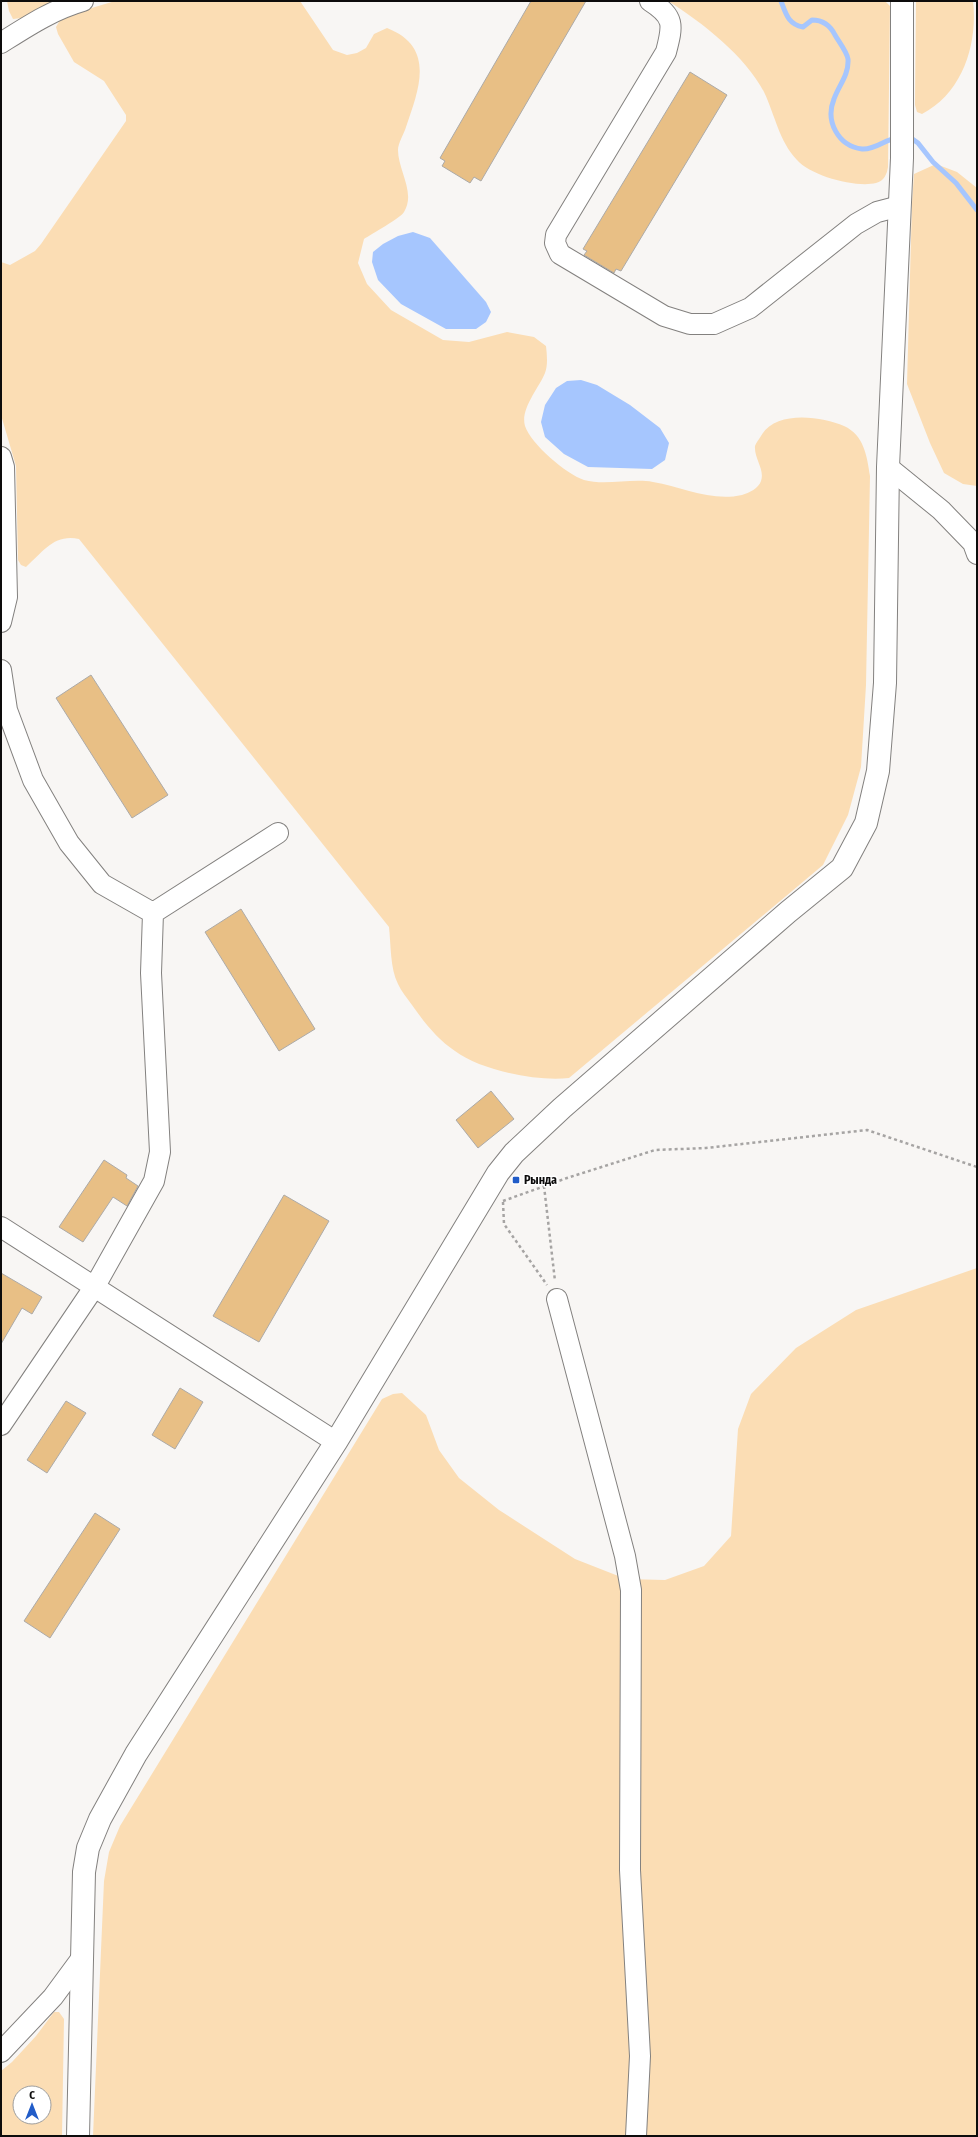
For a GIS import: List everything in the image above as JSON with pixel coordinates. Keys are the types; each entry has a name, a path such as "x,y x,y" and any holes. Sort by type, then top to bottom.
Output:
{"main road":[{"path":"78,2136 82,1892 88,1848 100,1820 136,1754 493,1198 514,1153 562,1108 788,912 842,868 866,823 878,771 885,683 888,467 902,158 902,1"}],"street":[{"path":"1,43 42,17 61,8 83,1"},
{"path":"650,1 665,11 672,29 666,52 556,235 555,243 560,254 664,316 690,324 714,324 750,308 856,224 876,212 900,206"},
{"path":"1,457 4,467 7,597 1,622"},
{"path":"888,467 941,510 973,543 977,554"},
{"path":"1,670 7,710 33,780 69,843 102,884 153,913"},
{"path":"153,913 278,833"},
{"path":"1,1425 95,1286 154,1181 160,1152 151,973 153,913"},
{"path":"1,1227 336,1442"},
{"path":"557,1299 625,1556 631,1590 630,1870 640,2056 636,2136"},
{"path":"1,2052 53,1997 81,1959"}],"path":[{"path":"557,1299 504,1224 493,1198 544,1186 655,1150 706,1148 867,1130 977,1167"},
{"path":"544,1186 557,1299"}],"shaded area":[{"path":"7,1 54,1 22,18 13,19 9,11"},
{"path":"115,1 300,1 333,50 347,55 357,53 366,48 374,34 387,28 402,36 412,46 418,58 420,70 419,84 398,150 407,189 407,205 404,212 392,222 364,239 358,263 367,284 391,310 443,340 469,342 507,332 534,337 546,346 546,370 525,413 525,426 534,441 550,458 568,472 584,480 592,482 645,481 719,497 742,495 751,492 760,484 761,481 762,472 756,455 755,446 761,436 768,428 777,422 799,418 823,420 844,426 856,435 866,454 870,476 866,685 861,767 848,815 823,865 569,1078 541,1078 494,1069 466,1058 442,1041 421,1018 402,992 395,978 392,964 389,927 79,539 70,538 56,541 26,567 21,565 18,560 16,466 1,415 1,262 10,265 35,251 126,121 126,115 104,81 74,62 58,34 56,27 60,20 65,16"},
{"path":"668,1 885,1 890,6 888,167 886,175 883,179 876,183 857,184 823,176 804,166 791,153 786,145 764,92 746,66 735,53 709,30"},
{"path":"916,1 973,1 974,17 970,50 965,65 957,80 948,93 936,105 922,114 917,112 915,105"},
{"path":"936,164 957,172 977,188 977,486 963,484 944,473 930,443 907,384 914,174"},
{"path":"977,1268 977,2136 93,2136 104,1881 109,1852 120,1826 382,1399 393,1394 402,1393 426,1415 439,1450 459,1478 499,1510 575,1559 626,1579 665,1580 704,1566 731,1536 738,1429 751,1394 796,1348 856,1310"},
{"path":"54,2012 59,2012 64,2019 62,2136 1,2136 1,2071 12,2062 36,2036"}],"water":[{"path":"413,232 430,238 486,302 491,312 486,322 476,329 446,329 401,304 378,280 372,262 373,252 383,244 398,236"},
{"path":"581,380 597,385 630,405 660,428 669,443 665,460 652,469 588,467 564,454 545,437 541,422 545,405 556,388 567,381"}],"building":[{"path":"531,1 586,1 481,181 474,177 470,183 442,166 445,161 440,158"},
{"path":"690,72 727,95 621,271 616,269 614,273 584,255 587,251 583,249"},
{"path":"91,675 168,795 132,818 56,698"},
{"path":"241,909 315,1029 279,1051 205,932"},
{"path":"491,1091 514,1119 478,1148 456,1120"},
{"path":"104,1160 127,1175 126,1178 138,1186 127,1206 113,1197 83,1242 59,1227"},
{"path":"284,1195 329,1221 259,1342 213,1316"},
{"path":"1,1273 42,1297 32,1314 22,1308 1,1344"},
{"path":"180,1388 203,1402 175,1449 152,1435"},
{"path":"66,1401 86,1413 47,1473 27,1460"},
{"path":"95,1513 120,1529 50,1638 24,1621"}],"waterway":[{"path":"781,1 788,18 794,24 803,27 812,20 823,22 833,31 846,53 848,59 847,70 834,99 831,116 840,138 846,143 862,149 872,148 888,140 897,138"},
{"path":"907,138 911,138 918,143 933,162 956,183 977,210"}],"place":[{"name":"Рында","path":"516,1180"}]}
